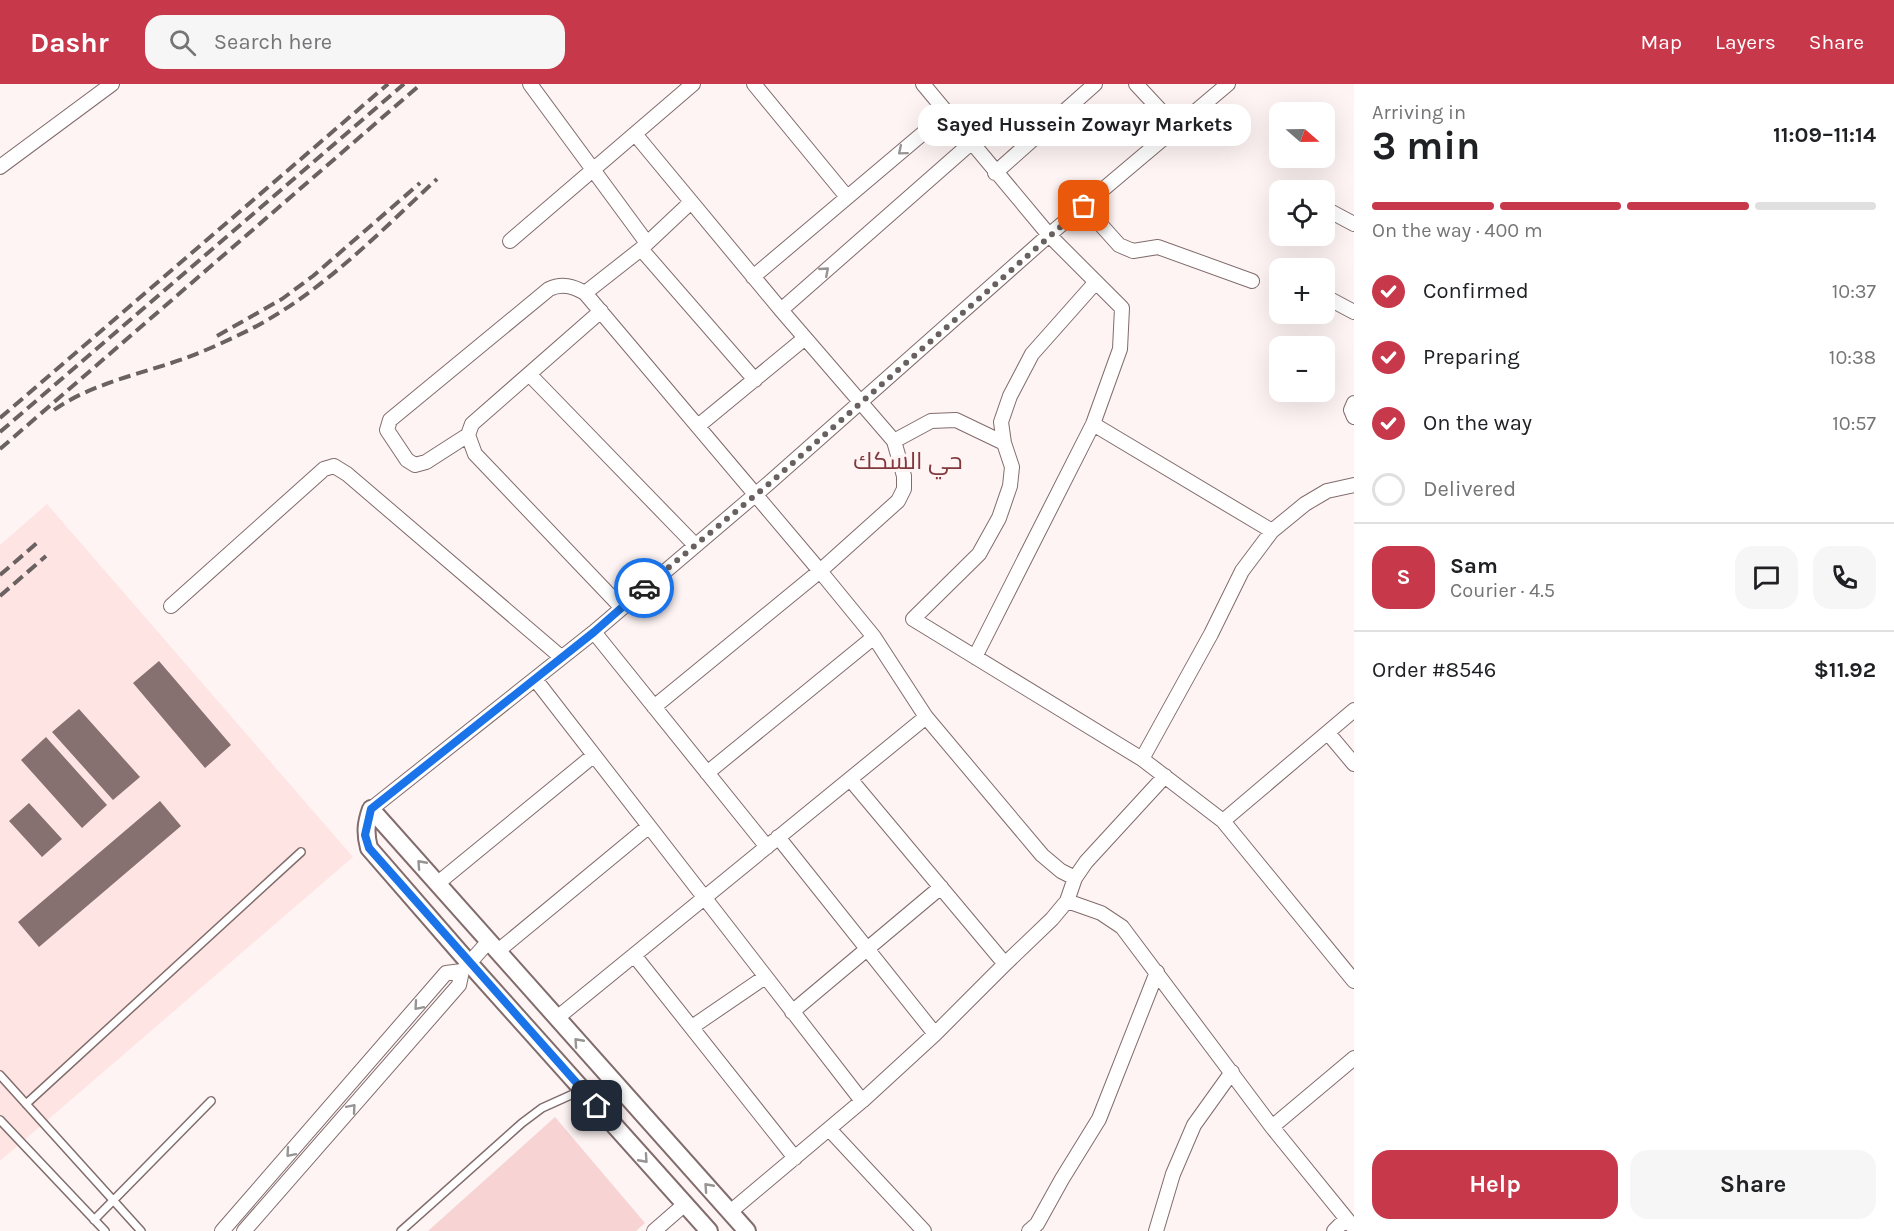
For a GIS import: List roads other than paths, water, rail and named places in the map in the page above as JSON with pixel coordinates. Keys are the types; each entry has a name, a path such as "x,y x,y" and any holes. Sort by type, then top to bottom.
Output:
{"street":[{"path":"0,167 112,84"},
{"path":"530,84 594,169 644,246 755,380"},
{"path":"510,241 693,84"},
{"path":"754,84 847,197"},
{"path":"922,84 1049,235 1122,308 1120,349 1093,424 975,657"},
{"path":"995,173 1095,84"},
{"path":"1136,84 1176,127"},
{"path":"709,1231 582,1090 465,967 369,848 365,835 371,809 594,632 860,403 1049,235 1228,84"},
{"path":"753,277 947,113"},
{"path":"635,134 753,277 894,441 904,476 904,489 897,501 820,571 654,707"},
{"path":"781,310 971,143"},
{"path":"585,293 644,246 692,202"},
{"path":"1084,206 1119,245 1133,251 1158,247 1252,281"},
{"path":"1335,214 1354,224"},
{"path":"1095,283 1032,354 1010,396 1001,422 1004,443 1012,467 1010,486 999,518 979,554 913,619 1142,759 1223,821 1354,981"},
{"path":"601,311 472,424 468,435 426,462 415,465 407,460 387,430 390,420 549,289 558,285 573,287 585,293 601,311 820,571 874,637 926,717 1042,855 1061,871 1075,878"},
{"path":"1335,302 1354,312"},
{"path":"698,426 805,338"},
{"path":"529,374 695,545"},
{"path":"1354,403 1351,410 1354,417"},
{"path":"894,441 932,421 956,420 1004,443"},
{"path":"1093,424 1272,531"},
{"path":"468,435 475,454 621,607"},
{"path":"171,606 324,469 334,466 347,474 561,657"},
{"path":"1142,759 1211,634 1242,572 1272,531 1305,504 1327,491 1354,485"},
{"path":"594,632 706,773 772,842 868,951 935,1034"},
{"path":"706,773 874,637"},
{"path":"535,679 862,1101"},
{"path":"1223,821 1354,710"},
{"path":"557,1018 926,717"},
{"path":"1328,733 1354,764"},
{"path":"438,883 593,756"},
{"path":"730,1212 862,1101 935,1034 1005,963 1053,919 1067,901 1075,878 1086,862 1165,776"},
{"path":"850,779 1005,963"},
{"path":"371,809 747,1231"},
{"path":"222,1231 446,973 465,967 648,826"},
{"path":"792,1012 941,888"},
{"path":"1067,901 1112,918 1122,927 1272,1127 1350,1224 1334,1231"},
{"path":"634,955 795,1158"},
{"path":"244,1231 459,985 465,967"},
{"path":"1038,1229 1062,1179 1099,1119 1157,972"},
{"path":"692,1027 765,977"},
{"path":"1272,1127 1354,1058"},
{"path":"1156,1231 1173,1174 1194,1125 1232,1072"},
{"path":"829,1129 924,1231"},
{"path":"654,1231 684,1204"}],"lane":[{"path":"26,1104 301,852"},
{"path":"0,1075 141,1231"},
{"path":"400,1231 522,1123 542,1108 582,1090"},
{"path":"94,1220 211,1101"},
{"path":"0,1120 105,1231"}],"railway":[{"path":"0,418 388,84"},
{"path":"0,432 404,84"},
{"path":"0,449 421,84"},
{"path":"54,410 101,386 210,348 275,315 300,299 348,261 437,179"},
{"path":"217,336 282,299 313,276 420,183"},
{"path":"0,575 37,543"},
{"path":"0,596 46,556"}],"place":[{"name":"Sayed Hussein Zowayr Markets","path":"1084,206"}],"district":[{"name":"حي السكك","path":"908,461"}]}
